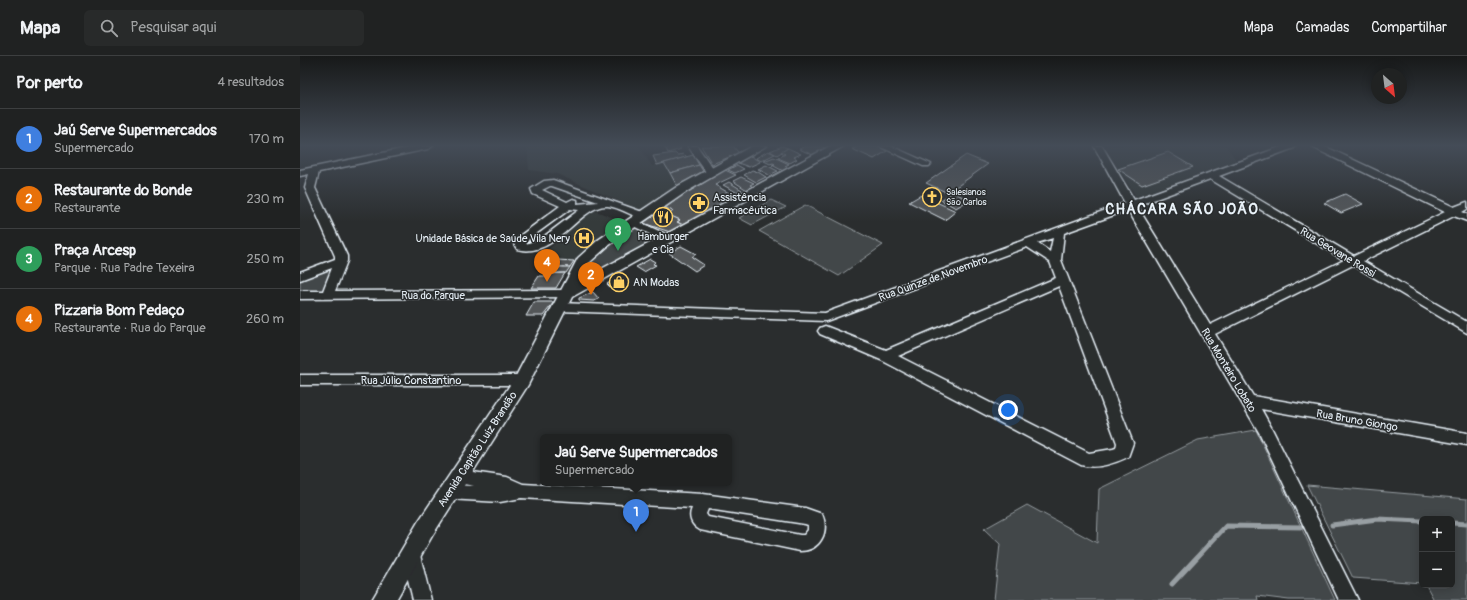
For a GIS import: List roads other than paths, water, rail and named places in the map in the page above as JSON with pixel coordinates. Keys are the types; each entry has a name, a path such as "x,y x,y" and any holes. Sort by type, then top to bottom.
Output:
{"main road":[{"name":"Avenida Capitão Luiz Brandão","path":"383,600 425,529 522,380 581,265 588,255 603,243 682,189 714,171"},
{"path":"562,301 604,274 792,171"},
{"path":"581,265 585,271 604,274"}],"street":[{"path":"315,171 310,188 341,256 341,261 327,295"},
{"name":"Rua Monteiro Lobato","path":"1112,171 1131,206 1266,431 1349,600"},
{"name":"Rua Quinze de Novembro","path":"562,301 826,318 1131,206 1220,171"},
{"path":"1370,171 1467,218"},
{"name":"Rua Geovane Rossi","path":"1210,175 1467,328"},
{"path":"608,202 588,208 578,208 548,198 537,192 536,189 548,183 553,183 587,194 608,202 640,219 668,239"},
{"path":"587,194 569,205 525,237 520,244 521,247 525,249 536,246 547,240 588,208"},
{"path":"1207,332 1467,205"},
{"path":"825,331 886,356 1086,460 1100,460 1113,457 1123,452 1125,443 1055,260 1059,232"},
{"path":"1029,243 1055,260"},
{"path":"300,276 341,261"},
{"path":"886,356 1062,280"},
{"name":"Rua do Parque","path":"300,295 562,301"},
{"name":"Rua Júlio Constantino","path":"300,380 522,380"},
{"name":"Rua Bruno Giongo","path":"1248,402 1467,439"},
{"path":"454,485 500,495 521,490 703,501 806,516 816,520 818,525 814,538 808,543 800,543 706,524 700,520 698,514 703,501"},
{"path":"411,555 422,600"}],"waterway":[{"path":"1332,525 1377,519 1419,521"},
{"path":"1455,523 1467,524"},
{"path":"1172,584 1226,526 1305,527"}],"place":[{"name":"Salesianos São Carlos","path":"932,197"},
{"name":"Assistência Farmacêutica","path":"699,203"},
{"name":"Hamburger e Cia","path":"663,217"},
{"name":"Unidade Básica de Saúde Vila Nery","path":"584,238"},
{"name":"Praça Arcesp","path":"618,251"},
{"name":"Pizzaria Bom Pedaço","path":"547,282"},
{"name":"AN Modas","path":"619,282"},
{"name":"Restaurante do Bonde","path":"591,295"},
{"name":"Jaú Serve Supermercados","path":"636,532"}],"district":[{"name":"CHÁCARA SÃO JOÃO","path":"1182,209"}]}
